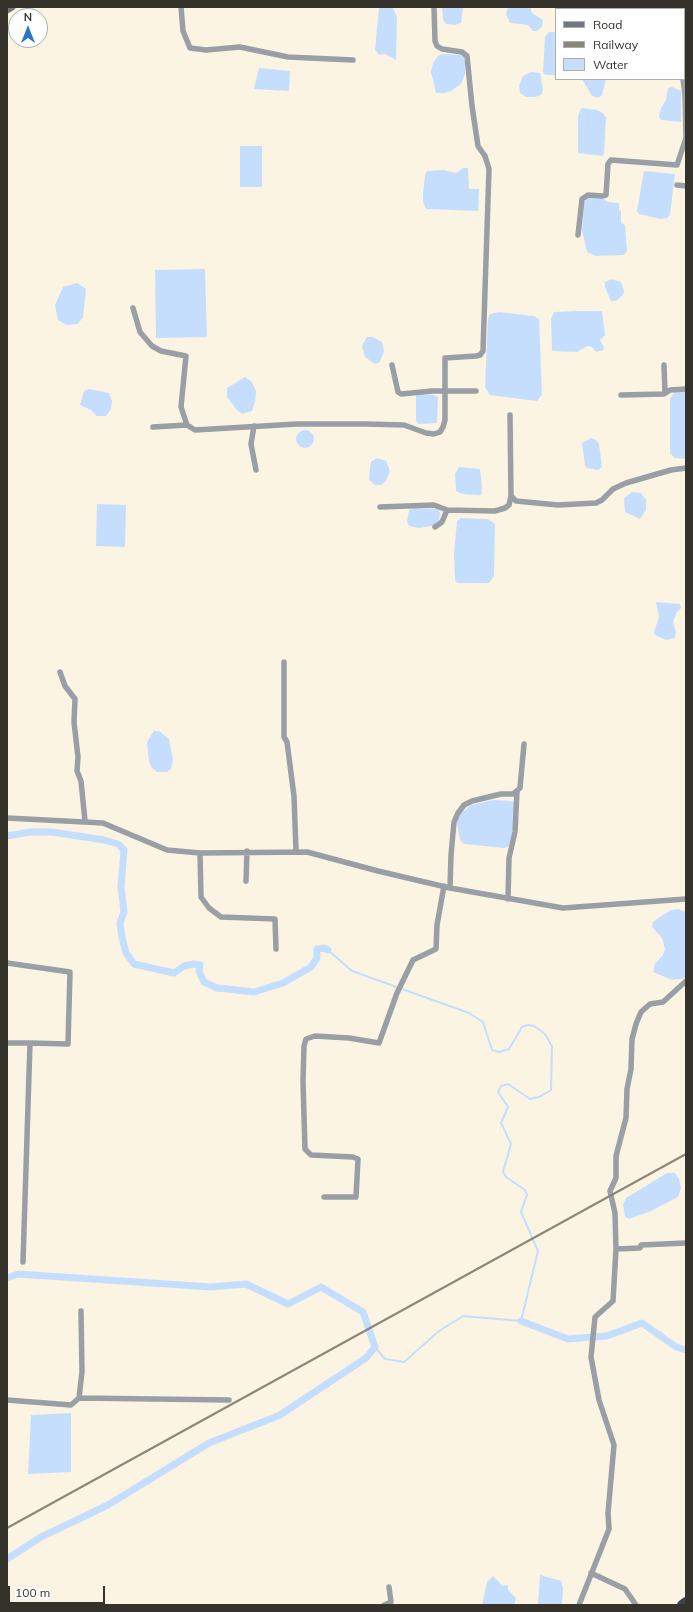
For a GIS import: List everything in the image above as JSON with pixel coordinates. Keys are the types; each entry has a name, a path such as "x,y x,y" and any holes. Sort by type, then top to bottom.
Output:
{"highway":[{"path":"682,1605 686,1602"}],"main road":[{"path":"7,10 12,7"}],"street":[{"path":"181,7 183,31 190,48 206,50 240,47 288,57 353,60"},
{"path":"153,427 187,425 195,430 254,426 404,425 426,433 434,434 440,432 443,427 445,358 476,356 480,355 482,350 489,169 485,156 478,146 467,56 462,52 442,49 437,46 435,41 434,7"},
{"path":"578,235 582,199 588,195 606,195 608,164 611,160 677,165 686,138 683,80"},
{"path":"677,185 686,186"},
{"path":"133,308 140,332 152,346 161,351 186,356 181,407 187,425"},
{"path":"392,365 399,394 445,391 476,391"},
{"path":"664,365 665,393"},
{"path":"621,395 665,393 670,390 686,389"},
{"path":"380,507 434,506 447,510 500,511 509,505 511,496 510,415"},
{"path":"254,426 251,444 256,470"},
{"path":"511,496 516,501 558,506 596,503 602,500 613,489 626,483 671,470 686,468"},
{"path":"435,527 442,522 447,510"},
{"path":"284,662 284,738 287,742 294,796 296,851"},
{"path":"60,672 65,686 75,699 74,722 78,757 77,771 81,781 85,821"},
{"path":"324,1197 356,1197 358,1160 353,1157 311,1155 305,1149 303,1081 304,1046 306,1039 315,1036 349,1038 379,1044 396,993 413,960 436,949 437,925 447,887 454,822 464,805 472,801 501,794 513,794 520,788 524,744"},
{"path":"508,899 509,858 515,832 517,791"},
{"path":"7,818 103,823 167,850 200,852 307,852 378,871 447,887 563,908 686,899"},
{"path":"246,851 246,881"},
{"path":"200,852 201,897 209,908 221,917 275,919 276,949"},
{"path":"7,963 70,972 68,1044 7,1043"},
{"path":"579,1605 609,1529 608,1513 614,1445 599,1400 590,1357 595,1317 613,1301 616,1249 615,1213 610,1191 616,1178 616,1156 626,1118 627,1089 631,1069 632,1039 641,1012 650,1004 663,1002 686,981"},
{"path":"23,1262 30,1043"},
{"path":"616,1249 640,1248 641,1245 686,1244"},
{"path":"7,1400 72,1405 79,1398 82,1372 82,1311"},
{"path":"79,1398 229,1400"},
{"path":"591,1573 625,1589 636,1605"},
{"path":"384,1605 390,1602 389,1587"}],"water":[{"path":"379,7 393,8 397,17 396,60 385,54 379,55 375,50"},
{"path":"442,7 463,7 461,23 455,25 446,24 443,20"},
{"path":"508,7 530,7 532,13 543,20 542,27 537,31 533,31 528,25 510,23 506,14"},
{"path":"549,32 555,32 555,75 545,75 543,72 545,37"},
{"path":"442,54 460,55 464,57 465,74 461,84 451,91 436,93 431,72 433,63 438,56"},
{"path":"259,68 290,71 289,91 254,89"},
{"path":"531,72 540,73 543,90 541,95 526,97 520,93 519,85 523,76"},
{"path":"583,80 606,80 602,95 598,98 592,96"},
{"path":"672,87 681,91 681,122 661,120 659,117 661,108 666,100 668,88"},
{"path":"581,108 597,110 603,113 606,118 603,156 578,153 578,117"},
{"path":"240,146 262,146 262,187 240,187"},
{"path":"463,168 468,168 469,189 479,189 478,211 426,209 423,202 423,194 425,175 427,171 444,170 456,173"},
{"path":"644,171 675,174 670,215 667,218 660,219 639,214 637,211"},
{"path":"600,197 608,202 619,203 621,223 625,225 627,251 624,255 596,256 587,252 582,230 584,203 586,199"},
{"path":"205,269 207,337 156,338 155,270"},
{"path":"612,279 621,282 624,291 623,295 616,301 611,301 605,287 605,282"},
{"path":"77,283 86,289 83,317 78,324 67,325 58,320 55,305 63,287"},
{"path":"602,311 605,335 600,340 604,347 603,350 596,352 592,347 587,346 577,352 552,351 551,319 554,312"},
{"path":"499,312 534,316 539,319 542,394 537,401 490,395 485,387 488,319 490,314"},
{"path":"367,337 373,337 382,342 384,351 380,362 375,364 365,357 362,346"},
{"path":"245,377 252,382 256,391 252,411 242,414 227,397 227,388"},
{"path":"89,389 109,393 112,401 111,409 106,416 97,416 91,410 80,405 84,391"},
{"path":"675,391 686,392 686,459 675,458 670,453 670,399"},
{"path":"416,395 434,395 438,397 437,423 419,424 416,421"},
{"path":"301,430 309,430 314,435 312,446 309,448 301,448 296,443 296,435"},
{"path":"591,438 596,440 599,444 602,467 598,470 587,468 585,465 582,443"},
{"path":"377,458 386,461 390,471 386,481 381,485 375,485 369,480 371,462"},
{"path":"459,467 480,469 482,487 481,495 462,494 456,491 455,474"},
{"path":"632,492 641,493 646,500 646,510 640,519 625,512 624,498"},
{"path":"97,504 126,505 125,547 96,546"},
{"path":"413,508 438,509 440,513 439,522 432,526 419,528 409,526 407,522 409,510"},
{"path":"461,518 488,519 495,524 494,576 489,583 457,583 455,580 454,554 457,521"},
{"path":"656,602 680,604 681,608 677,612 673,622 676,632 675,638 666,640 655,635 654,632 659,617"},
{"path":"154,731 159,731 169,739 173,760 171,769 167,772 157,772 152,768 149,762 147,742"},
{"path":"494,800 512,801 515,803 512,834 509,846 505,848 464,844 460,840 457,823 459,815 471,805"},
{"path":"678,909 686,912 686,978 672,980 653,972 655,964 663,955 665,949 662,938 652,927 653,922 657,919 671,910"},
{"path":"667,1173 675,1173 679,1179 681,1188 678,1197 651,1211 629,1219 625,1217 623,1204 626,1198"},
{"path":"71,1413 71,1472 28,1474 31,1415"},
{"path":"540,1575 561,1581 563,1588 562,1605 538,1605"},
{"path":"493,1576 503,1586 508,1585 508,1590 516,1598 514,1605 482,1605 487,1582"}],"waterway":[{"path":"7,836 30,832 52,832 104,840 118,844 124,850 121,886 124,912 120,923 126,953 134,964 174,973 184,966 194,964 200,965 199,971 204,982 217,988 254,992 283,983 311,967 317,958 317,949 324,948 328,950"},
{"path":"328,950 352,971 469,1013 483,1022 492,1050 499,1052 509,1049 522,1027 528,1025 534,1026 545,1034 552,1046 551,1090 539,1097 530,1099 508,1084 501,1086 498,1092 508,1107 501,1123 511,1144 503,1172 506,1177 525,1190 527,1195 521,1212 538,1251 521,1321 463,1316 439,1331 404,1362 385,1359 375,1347"},
{"path":"7,1278 18,1274 211,1287 246,1284 288,1304 321,1287 363,1312 375,1347 366,1358 280,1415 209,1443 108,1505 41,1537 7,1559"},
{"path":"521,1321 568,1339 607,1336 642,1323 676,1347 686,1350"}],"railway":[{"path":"7,1528 686,1154"}]}
